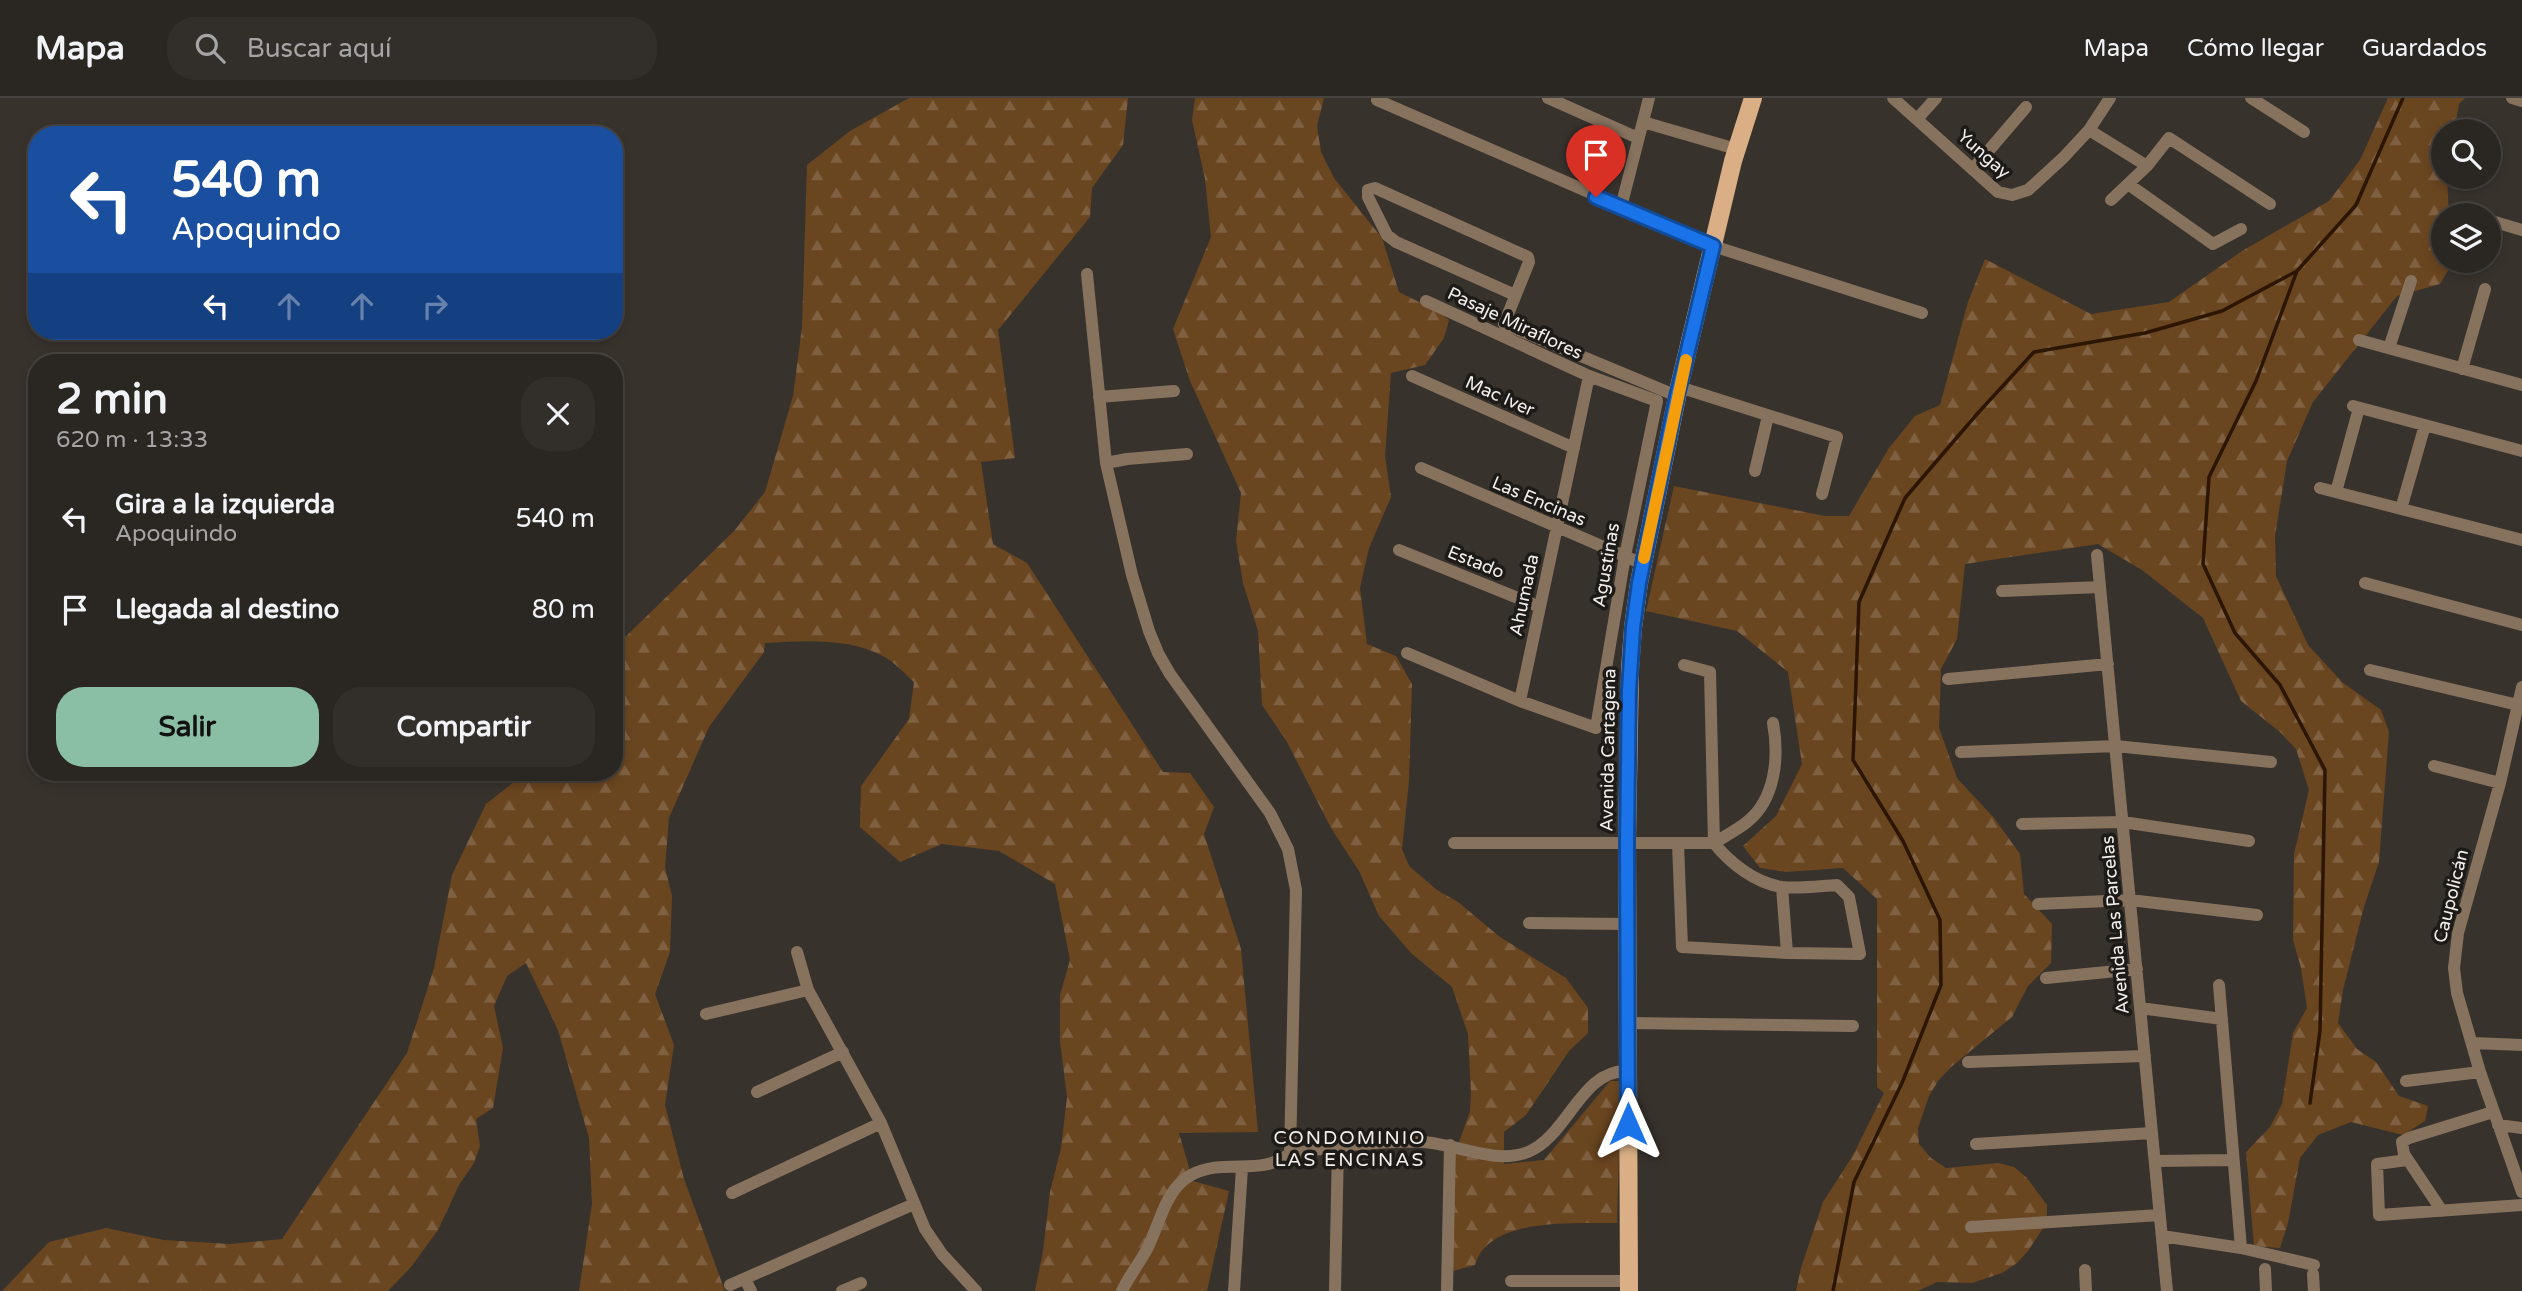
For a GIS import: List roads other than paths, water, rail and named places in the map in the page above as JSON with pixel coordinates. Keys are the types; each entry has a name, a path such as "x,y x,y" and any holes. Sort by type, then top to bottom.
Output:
{"main road":[{"name":"Avenida Cartagena","path":"1629,1286 1627,842 1630,669 1636,608 1678,392 1736,149 1753,98"}],"street":[{"path":"1548,98 1638,138"},
{"path":"1620,207 1649,98"},
{"name":"Yungay","path":"1893,98 1998,192 2012,195 2023,193 2063,158 2089,130 2110,98"},
{"path":"1917,120 1936,98"},
{"path":"2252,98 2304,132"},
{"path":"2512,98 2522,101"},
{"path":"1377,100 1713,246 1922,313"},
{"path":"1973,169 2026,107"},
{"path":"1643,122 1736,149"},
{"path":"2089,130 2147,166"},
{"path":"2111,200 2147,166 2169,138 2270,204"},
{"path":"2127,184 2213,244 2241,229"},
{"path":"1515,295 1396,242 1388,235 1368,197 1368,190 1375,188 1525,254 1529,262 1504,324 1678,392 1837,438 1822,494"},
{"path":"2501,224 2522,230"},
{"path":"1087,274 1107,463 1132,575 1158,653 1170,674 1270,813 1283,836 1292,862 1296,904 1290,1154"},
{"path":"2389,348 2411,281"},
{"path":"2462,369 2485,289"},
{"name":"Pasaje Miraflores","path":"1426,301 1589,376"},
{"path":"2359,340 2522,385"},
{"name":"Mac Iver","path":"1412,376 1574,448"},
{"name":"Ahumada","path":"1520,701 1589,376"},
{"name":"Agustinas","path":"1520,701 1596,728 1625,556 1657,401 1589,376"},
{"path":"1099,397 1174,391"},
{"path":"2336,492 2356,407 2522,451"},
{"path":"1755,471 1768,416"},
{"path":"2401,509 2425,425"},
{"path":"1107,463 1187,454"},
{"name":"Las Encinas","path":"1421,468 1643,564"},
{"path":"2320,488 2522,540"},
{"name":"Estado","path":"1399,550 1540,607"},
{"name":"Avenida Las Parcelas","path":"2097,555 2167,1291"},
{"path":"2365,583 2522,625"},
{"path":"2002,591 2101,587"},
{"path":"1406,653 1520,701"},
{"path":"1948,679 2108,664"},
{"path":"1678,844 1682,947 1860,954 1849,897 1837,885 1782,887 1746,872 1728,859 1714,843 1710,672 1684,665"},
{"path":"2370,670 2520,695"},
{"name":"Caupolicán","path":"2520,695 2500,783 2454,956 2457,993 2493,1112 2522,1192"},
{"path":"1454,843 1714,843 1748,821 1768,792 1776,760 1773,723"},
{"path":"1961,752 2116,746 2271,762"},
{"path":"2434,766 2500,783"},
{"path":"2022,824 2123,822 2249,841"},
{"path":"1782,887 1787,953"},
{"path":"2038,904 2130,900 2257,915"},
{"path":"1529,923 1627,924"},
{"path":"797,952 808,990 881,1123 914,1204 933,1241 976,1291"},
{"path":"2046,978 2137,969"},
{"path":"2219,985 2241,1248"},
{"path":"706,1014 808,990"},
{"path":"2140,1008 2222,1019"},
{"path":"1628,1023 1853,1026"},
{"path":"2473,1043 2522,1045"},
{"path":"757,1092 843,1052"},
{"path":"1968,1062 2145,1056"},
{"path":"1122,1291 1148,1247 1166,1201 1178,1186 1204,1170 1268,1166 1290,1154 1338,1147 1411,1142 1450,1145 1495,1156 1526,1153 1552,1136 1596,1081 1614,1072 1628,1071"},
{"path":"2406,1081 2480,1072"},
{"path":"2442,1211 2407,1160 2402,1142 2493,1112"},
{"path":"732,1193 881,1123"},
{"path":"2498,1125 2522,1128"},
{"path":"1976,1144 2152,1133"},
{"path":"1447,1291 1450,1145"},
{"path":"1335,1291 1338,1147"},
{"path":"2155,1161 2233,1160"},
{"path":"2407,1160 2377,1164 2379,1215 2522,1205"},
{"path":"1234,1291 1242,1168"},
{"path":"730,1285 914,1204"},
{"path":"1971,1227 2160,1215"},
{"path":"2162,1236 2241,1248 2313,1270 2314,1291"},
{"path":"2265,1269 2266,1291"},
{"path":"2085,1270 2086,1291"},
{"path":"745,1279 751,1291"},
{"path":"1511,1281 1629,1286"},
{"path":"842,1291 861,1283"}],"waterway":[{"path":"1833,1291 1854,1182 1902,1083 1941,985 1940,920 1903,841 1853,760 1859,602 1905,498 2034,352 2145,333 2222,311 2297,271 2356,205 2403,98"},
{"path":"2297,271 2256,381 2209,477 2203,564 2235,633 2280,685 2325,770 2320,1031 2310,1103"}],"district":[{"name":"CONDOMINIO LAS ENCINAS","path":"1350,1148"}]}
